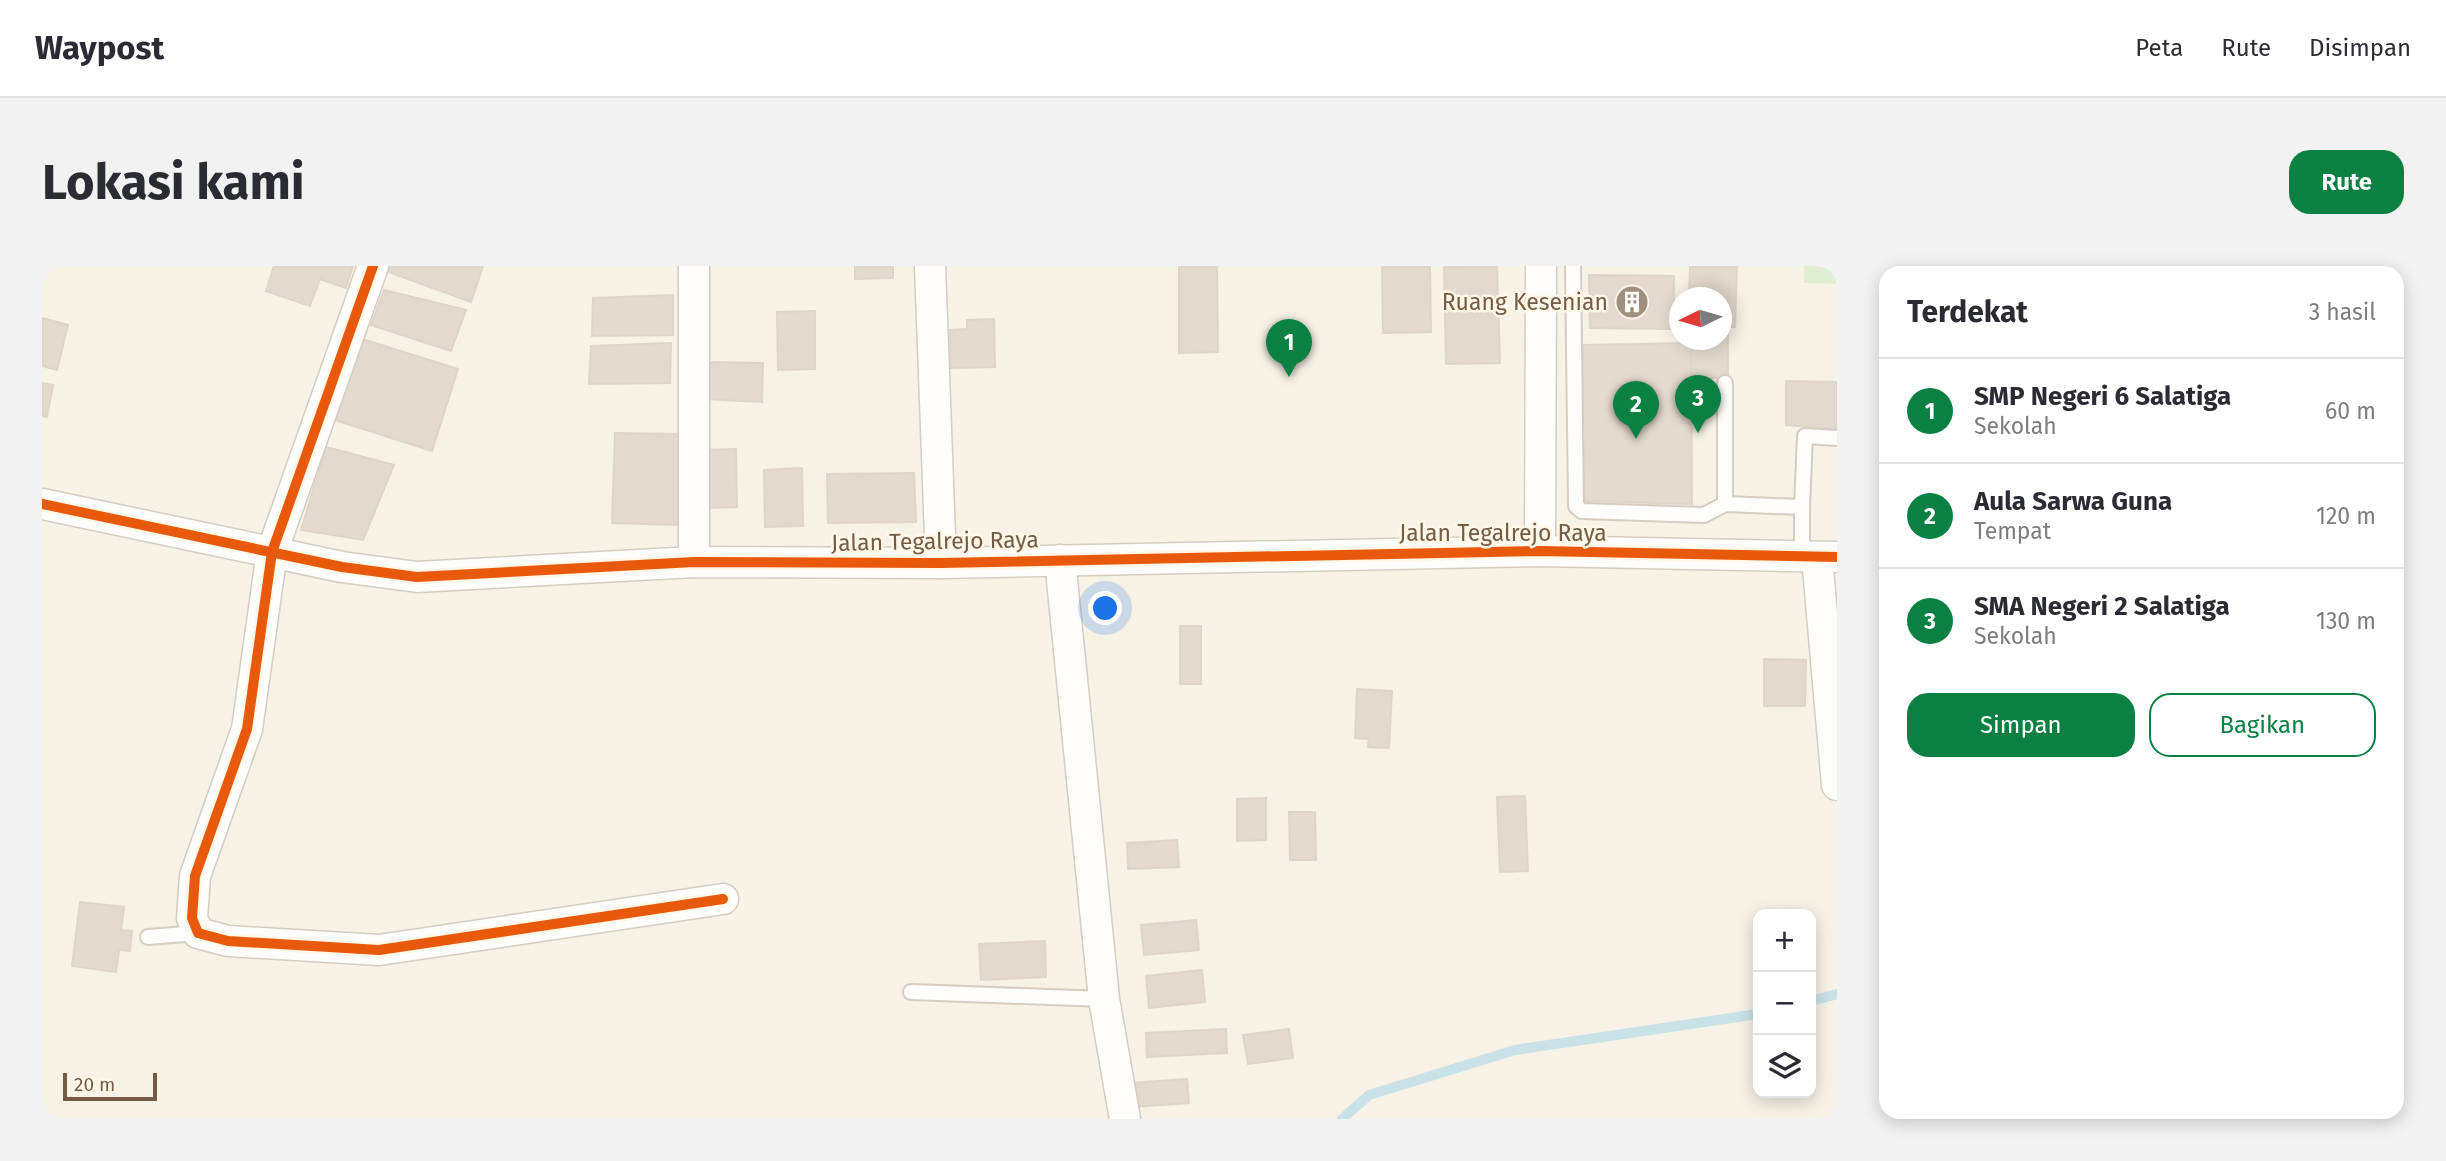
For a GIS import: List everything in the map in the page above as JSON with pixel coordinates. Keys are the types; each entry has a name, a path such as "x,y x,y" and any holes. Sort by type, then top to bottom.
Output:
{"street":[{"path":"373,266 272,552 247,729 195,876 192,918 198,933 228,941 379,950 723,899"},
{"path":"694,266 694,562"},
{"path":"930,266 941,563"},
{"path":"1540,551 1541,266"},
{"name":"Jalan Tegalrejo Raya","path":"42,504 342,568 416,577 694,562 941,563 1540,551 1818,557"},
{"path":"1818,557 1837,785"},
{"path":"1060,560 1104,999 1125,1119"}],"lane":[{"path":"1573,266 1576,506 1583,511 1704,515 1725,504 1802,507"},
{"path":"1725,383 1725,504"},
{"path":"1818,557 1802,507 1805,436 1837,438"},
{"path":"148,937 198,933"},
{"path":"911,992 1104,999"}],"green space":[{"path":"1804,266 1837,266 1837,284 1804,283"}],"building":[{"path":"274,266 353,266 346,288 320,279 310,306 266,291"},
{"path":"390,266 483,266 471,302 388,272"},
{"path":"855,266 893,266 893,278 855,279"},
{"path":"1179,266 1217,266 1218,352 1179,353"},
{"path":"1382,266 1430,266 1431,332 1383,333"},
{"path":"1497,266 1500,363 1446,364 1444,267"},
{"path":"1690,266 1737,266 1735,327 1732,327 1732,287 1689,287"},
{"name":"Ruang Kesenian","path":"1589,275 1674,276 1674,287 1669,287 1669,329 1590,328"},
{"path":"384,290 466,310 451,351 371,325"},
{"path":"673,295 673,335 592,336 593,298"},
{"path":"815,311 815,369 778,370 777,312"},
{"path":"42,318 68,325 57,370 42,366"},
{"path":"994,319 995,367 951,368 950,330 967,329 967,320"},
{"path":"359,338 458,369 432,451 335,420"},
{"path":"671,343 670,383 589,384 591,346"},
{"path":"1669,343 1669,350 1691,350 1692,504 1581,501 1583,345"},
{"path":"1690,350 1728,350 1728,378 1691,378"},
{"path":"705,362 763,363 762,402 705,399"},
{"path":"1786,381 1837,382 1837,429 1786,425"},
{"path":"42,383 53,385 47,417 42,416"},
{"path":"615,433 683,434 680,525 612,523"},
{"path":"326,447 394,465 363,540 301,530"},
{"path":"736,449 737,507 699,508 698,450"},
{"path":"802,468 803,526 765,527 764,470"},
{"path":"914,473 916,522 828,523 827,474"},
{"path":"1180,626 1201,626 1201,684 1180,684"},
{"path":"1764,659 1806,660 1805,706 1764,706"},
{"path":"1357,689 1392,691 1389,748 1368,747 1369,739 1355,738"},
{"path":"1525,796 1528,871 1500,872 1497,797"},
{"path":"1266,798 1266,840 1237,841 1237,799"},
{"path":"1289,812 1315,812 1316,860 1290,860"},
{"path":"1177,840 1179,867 1128,869 1127,843"},
{"path":"80,902 124,907 121,930 132,931 130,951 119,950 116,972 72,966"},
{"path":"1196,920 1199,950 1144,955 1141,925"},
{"path":"1045,941 1046,977 981,980 979,944"},
{"path":"1202,970 1205,1002 1149,1008 1146,976"},
{"path":"1226,1029 1227,1053 1147,1057 1146,1033"},
{"path":"1289,1029 1293,1058 1248,1064 1243,1035"},
{"path":"1187,1079 1189,1103 1134,1107 1131,1083"}],"waterway":[{"path":"1816,1000 1837,994"},
{"path":"1342,1119 1369,1095 1515,1050 1753,1015"}],"cycle path":[{"path":"373,266 272,552 247,729 195,876 192,918 198,933 228,941 379,950 723,899"},
{"path":"42,504 342,567 417,577 694,562 941,563 1540,551 1837,557"}],"place":[{"name":"Ruang Kesenian","path":"1632,302"},
{"name":"SMP Negeri 6 Salatiga","path":"1289,377"},
{"name":"SMA Negeri 2 Salatiga","path":"1698,433"},
{"name":"Aula Sarwa Guna","path":"1636,439"}]}
